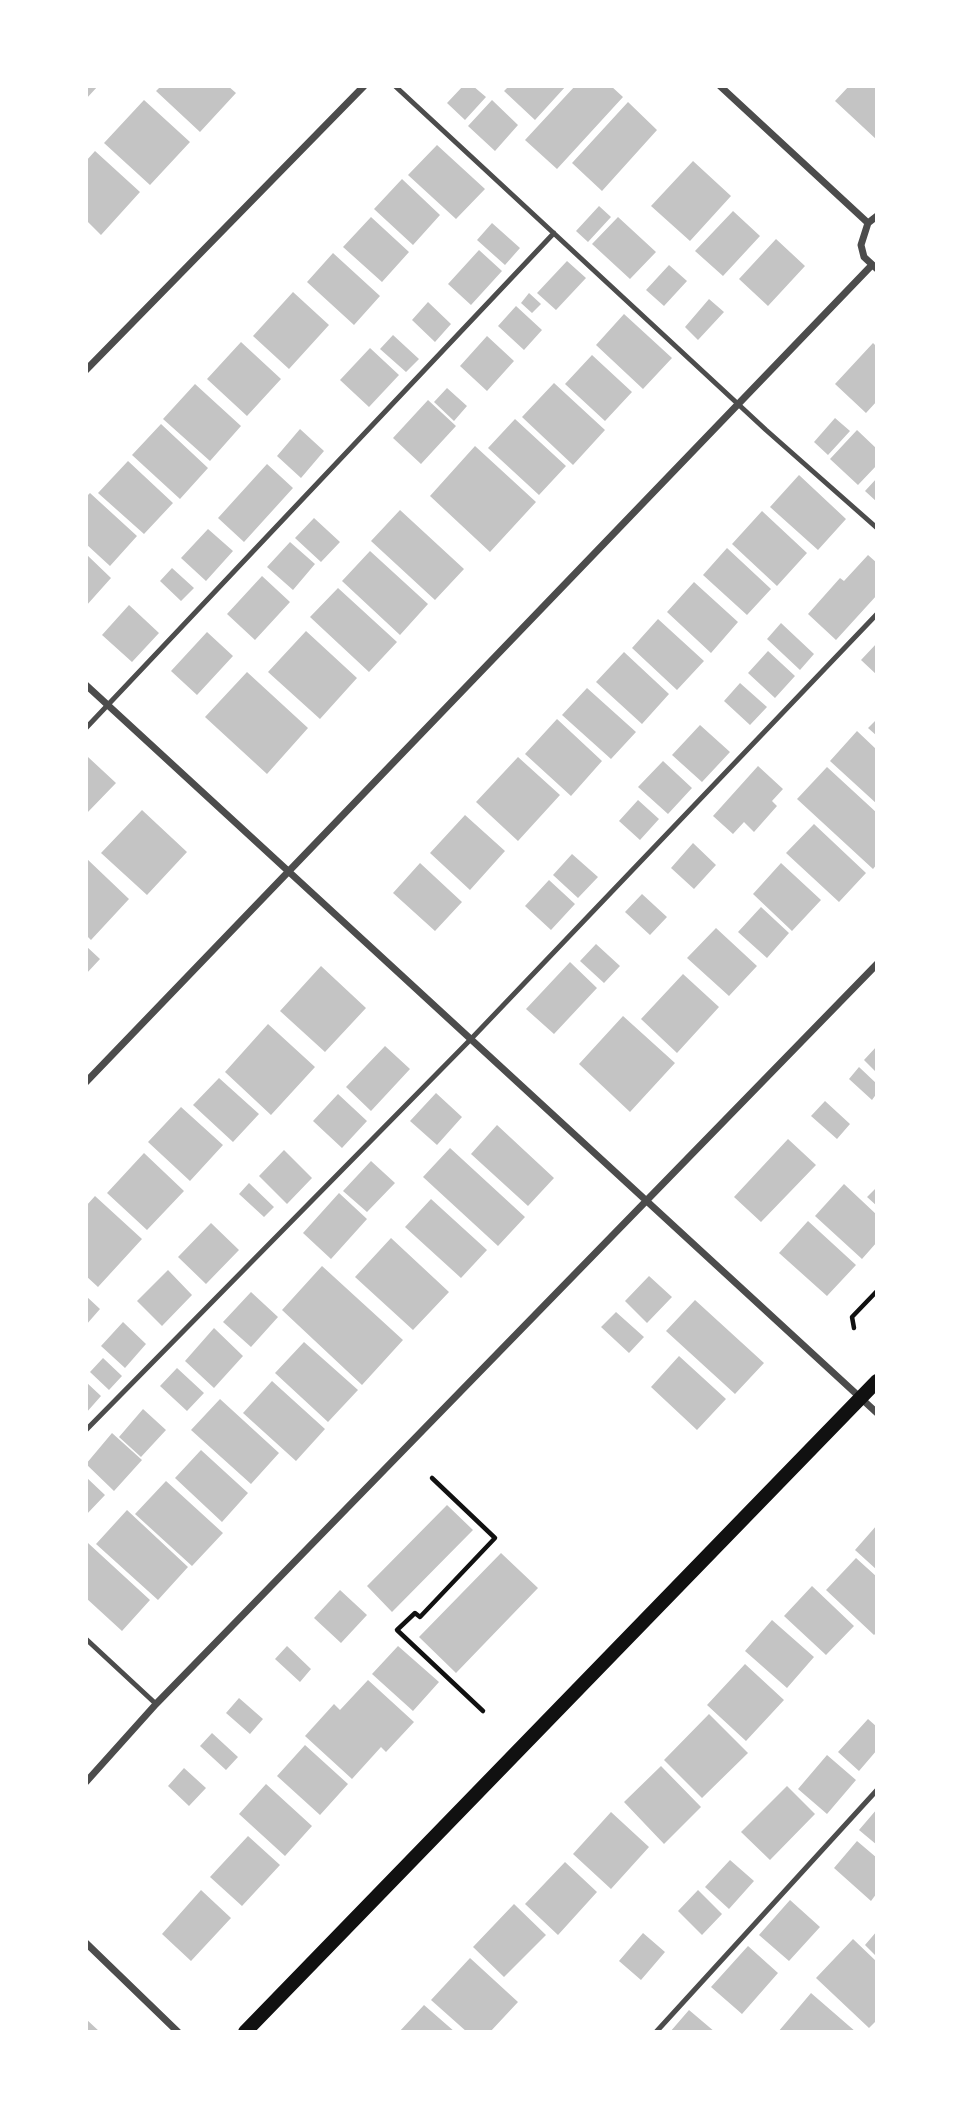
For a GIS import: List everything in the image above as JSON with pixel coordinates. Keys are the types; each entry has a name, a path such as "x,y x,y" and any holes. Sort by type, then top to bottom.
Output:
{"main road":[{"path":"245,2032 877,1381"}],"street":[{"path":"86,370 364,86"},
{"path":"720,86 868,223"},
{"path":"86,1082 874,268 861,245 868,223 877,216"},
{"path":"86,685 877,1413"},
{"path":"86,1782 156,1704 877,964"},
{"path":"86,1943 178,2032"}],"lane":[{"path":"395,86 739,405 877,528"},
{"path":"86,728 554,233"},
{"path":"86,1430 471,1039 877,614"},
{"path":"86,1639 156,1704"},
{"path":"656,2032 877,1790"}],"path":[{"path":"854,1328 852,1317 877,1291"},
{"path":"432,1478 495,1538 419,1617 415,1613 397,1630 483,1711"}],"building":[{"path":"86,86 98,86 86,99"},
{"path":"161,86 228,86 236,93 200,132 156,91"},
{"path":"463,86 473,86 486,97 465,120 447,103"},
{"path":"509,86 566,86 535,120 504,91"},
{"path":"575,86 611,86 623,97 557,169 525,140"},
{"path":"849,86 873,86 877,90 877,140 835,101"},
{"path":"144,100 190,142 150,185 104,143"},
{"path":"492,100 518,125 495,151 468,126"},
{"path":"628,102 657,130 602,191 572,163"},
{"path":"437,145 485,189 456,219 408,175"},
{"path":"95,151 140,192 101,235 86,220 86,161"},
{"path":"693,161 731,196 690,241 651,206"},
{"path":"402,179 440,215 413,245 374,209"},
{"path":"599,206 611,217 588,242 576,231"},
{"path":"733,211 760,236 723,276 695,251"},
{"path":"371,217 409,252 382,282 343,247"},
{"path":"618,217 656,252 630,279 592,244"},
{"path":"492,223 520,248 505,265 477,240"},
{"path":"776,239 805,266 768,306 739,279"},
{"path":"479,250 502,271 471,305 448,284"},
{"path":"333,253 380,296 354,325 307,282"},
{"path":"567,261 586,278 556,310 537,293"},
{"path":"669,265 687,281 664,306 646,290"},
{"path":"293,292 329,325 289,369 253,336"},
{"path":"529,293 541,304 532,313 521,303"},
{"path":"709,299 724,312 698,340 685,327"},
{"path":"428,302 451,324 435,342 412,320"},
{"path":"516,306 542,330 524,350 498,326"},
{"path":"624,314 672,358 643,389 596,345"},
{"path":"393,335 419,359 406,372 380,349"},
{"path":"487,336 514,361 487,391 460,366"},
{"path":"241,342 281,379 247,416 207,379"},
{"path":"873,343 877,347 877,401 866,413 835,384"},
{"path":"370,348 399,375 369,407 340,380"},
{"path":"592,355 632,392 605,421 565,384"},
{"path":"554,383 605,430 573,465 522,417"},
{"path":"195,384 241,426 210,461 163,419"},
{"path":"447,388 467,406 454,421 434,402"},
{"path":"428,400 456,426 421,464 393,438"},
{"path":"835,418 850,431 828,455 814,442"},
{"path":"515,419 566,466 539,495 488,448"},
{"path":"161,424 208,468 180,499 132,455"},
{"path":"300,429 324,451 301,478 277,456"},
{"path":"857,430 877,449 877,465 858,485 830,459"},
{"path":"475,446 536,502 490,552 430,496"},
{"path":"128,461 173,503 144,534 98,493"},
{"path":"267,464 293,488 244,542 218,518"},
{"path":"799,475 846,519 818,550 770,507"},
{"path":"877,478 877,502 865,491"},
{"path":"90,493 137,536 110,566 86,544 86,497"},
{"path":"400,510 464,569 435,600 371,541"},
{"path":"762,511 807,553 777,586 732,544"},
{"path":"314,518 340,542 321,562 295,538"},
{"path":"208,529 233,551 206,581 181,558"},
{"path":"290,542 315,564 293,590 267,567"},
{"path":"727,548 771,589 747,615 703,575"},
{"path":"370,551 428,604 400,635 342,581"},
{"path":"86,554 111,578 86,606"},
{"path":"868,555 877,563 877,595 836,640 808,614 840,578 844,581"},
{"path":"172,568 194,588 181,601 160,581"},
{"path":"262,576 290,602 255,640 227,614"},
{"path":"694,582 738,622 711,653 667,612"},
{"path":"338,588 397,642 369,672 310,617"},
{"path":"129,605 159,633 132,662 102,635"},
{"path":"658,619 704,661 677,690 632,648"},
{"path":"781,623 814,654 800,670 767,639"},
{"path":"306,631 357,678 320,719 268,672"},
{"path":"207,632 233,656 197,695 171,671"},
{"path":"877,643 877,675 861,660"},
{"path":"768,651 795,676 775,698 748,673"},
{"path":"624,652 669,694 642,724 596,682"},
{"path":"247,672 308,728 267,774 205,717"},
{"path":"740,683 767,707 750,725 724,701"},
{"path":"587,688 636,732 611,759 562,715"},
{"path":"557,719 602,761 571,796 525,754"},
{"path":"877,719 877,736 868,728"},
{"path":"700,725 730,752 702,782 672,755"},
{"path":"857,731 877,750 877,804 830,761"},
{"path":"88,757 116,783 87,813 86,759"},
{"path":"518,757 560,795 518,841 476,802"},
{"path":"663,761 692,788 668,814 638,787"},
{"path":"758,766 783,789 772,801 777,806 754,832 744,822 733,834 713,816"},
{"path":"827,767 877,813 877,864 873,869 797,799"},
{"path":"638,800 659,819 640,840 619,821"},
{"path":"142,810 187,852 147,895 101,853"},
{"path":"465,815 505,851 470,890 430,853"},
{"path":"814,824 866,873 839,902 786,853"},
{"path":"693,843 716,865 694,889 671,868"},
{"path":"572,854 598,877 578,898 553,875"},
{"path":"86,858 129,899 91,940 86,935"},
{"path":"420,863 462,902 435,931 393,893"},
{"path":"781,863 821,900 792,931 753,894"},
{"path":"549,880 575,904 551,930 525,906"},
{"path":"642,894 667,917 650,935 625,912"},
{"path":"761,907 789,933 767,958 738,932"},
{"path":"716,928 757,966 729,996 687,958"},
{"path":"596,944 620,966 604,983 580,961"},
{"path":"86,946 100,959 86,974"},
{"path":"570,962 597,988 554,1034 526,1009"},
{"path":"321,966 366,1008 325,1052 280,1011"},
{"path":"683,974 719,1007 677,1053 641,1019"},
{"path":"623,1016 675,1063 630,1112 579,1064"},
{"path":"268,1024 315,1067 271,1115 225,1072"},
{"path":"385,1046 410,1069 371,1111 346,1087"},
{"path":"877,1046 877,1073 864,1060"},
{"path":"859,1067 877,1084 877,1093 872,1100 849,1079"},
{"path":"219,1078 259,1114 233,1142 193,1105"},
{"path":"436,1093 462,1117 437,1145 410,1121"},
{"path":"338,1094 367,1121 342,1148 313,1121"},
{"path":"825,1101 850,1124 837,1139 811,1116"},
{"path":"181,1107 223,1145 190,1181 148,1142"},
{"path":"497,1125 554,1178 528,1206 471,1154"},
{"path":"788,1139 816,1165 761,1222 734,1197"},
{"path":"450,1148 525,1217 498,1246 423,1177"},
{"path":"284,1150 312,1178 287,1204 259,1176"},
{"path":"144,1153 184,1191 147,1230 107,1193"},
{"path":"371,1161 395,1183 367,1212 343,1191"},
{"path":"249,1183 274,1207 264,1217 239,1194"},
{"path":"844,1184 877,1215 877,1242 862,1259 815,1216"},
{"path":"877,1187 877,1206 867,1197"},
{"path":"339,1193 367,1219 331,1259 303,1233"},
{"path":"95,1196 142,1239 98,1287 86,1276 86,1206"},
{"path":"431,1199 487,1250 461,1278 405,1227"},
{"path":"808,1221 856,1265 827,1296 779,1253"},
{"path":"211,1223 239,1250 206,1284 178,1257"},
{"path":"391,1238 449,1292 413,1330 355,1277"},
{"path":"322,1266 403,1340 362,1385 282,1310"},
{"path":"168,1270 192,1295 162,1326 137,1301"},
{"path":"649,1276 672,1297 647,1323 625,1301"},
{"path":"251,1292 278,1317 251,1347 223,1322"},
{"path":"86,1296 100,1309 86,1325"},
{"path":"695,1300 764,1363 735,1394 666,1331"},
{"path":"616,1312 644,1337 629,1353 601,1327"},
{"path":"123,1322 146,1344 125,1368 101,1346"},
{"path":"214,1328 243,1356 214,1388 185,1361"},
{"path":"304,1342 358,1390 328,1422 275,1373"},
{"path":"679,1356 726,1399 697,1430 651,1387"},
{"path":"103,1358 122,1376 109,1390 90,1372"},
{"path":"177,1368 204,1393 187,1411 160,1386"},
{"path":"272,1381 325,1429 296,1461 243,1413"},
{"path":"86,1382 101,1396 86,1413"},
{"path":"220,1399 279,1453 251,1484 191,1430"},
{"path":"143,1409 166,1430 141,1457 119,1437"},
{"path":"112,1433 142,1460 114,1491 86,1464"},
{"path":"201,1450 248,1493 222,1522 175,1478"},
{"path":"86,1477 105,1495 86,1515"},
{"path":"166,1481 223,1533 192,1566 135,1514"},
{"path":"447,1505 473,1530 392,1612 367,1586"},
{"path":"127,1510 188,1567 158,1600 96,1544"},
{"path":"877,1525 877,1570 855,1550"},
{"path":"88,1543 150,1600 122,1631 86,1598"},
{"path":"501,1553 538,1588 456,1673 419,1637"},
{"path":"856,1558 877,1577 877,1632 874,1635 826,1590"},
{"path":"812,1586 854,1626 826,1655 784,1616"},
{"path":"340,1590 367,1615 341,1643 314,1618"},
{"path":"772,1620 814,1657 787,1688 745,1651"},
{"path":"287,1646 311,1669 300,1682 275,1659"},
{"path":"398,1646 439,1682 413,1711 372,1674"},
{"path":"745,1664 784,1700 746,1741 707,1705"},
{"path":"368,1680 414,1722 386,1752 381,1747 352,1779 305,1736 334,1704 340,1710"},
{"path":"239,1698 263,1719 250,1734 226,1713"},
{"path":"709,1714 748,1753 702,1798 664,1760"},
{"path":"868,1719 877,1727 877,1750 859,1771 838,1752"},
{"path":"212,1733 238,1757 226,1770 200,1746"},
{"path":"305,1745 348,1784 320,1815 277,1776"},
{"path":"827,1755 856,1780 827,1814 798,1789"},
{"path":"661,1766 701,1807 664,1844 624,1802"},
{"path":"184,1768 206,1788 189,1806 168,1786"},
{"path":"266,1784 312,1826 285,1856 239,1814"},
{"path":"787,1786 815,1814 770,1860 741,1832"},
{"path":"877,1809 877,1845 859,1830"},
{"path":"611,1812 649,1847 611,1889 573,1854"},
{"path":"248,1836 280,1865 242,1906 210,1877"},
{"path":"857,1841 877,1858 877,1893 871,1901 834,1868"},
{"path":"730,1860 754,1881 729,1909 705,1887"},
{"path":"565,1862 597,1892 558,1935 525,1904"},
{"path":"201,1890 231,1918 191,1961 162,1934"},
{"path":"698,1890 722,1914 702,1935 678,1911"},
{"path":"790,1900 820,1927 789,1961 759,1935"},
{"path":"514,1904 546,1935 504,1977 473,1947"},
{"path":"877,1931 877,1957 865,1945"},
{"path":"643,1933 665,1952 641,1980 619,1961"},
{"path":"853,1939 877,1962 877,2020 869,2028 816,1978"},
{"path":"748,1946 778,1973 742,2014 711,1987"},
{"path":"470,1958 518,2002 490,2032 467,2032 431,2000"},
{"path":"811,1993 856,2032 778,2032"},
{"path":"424,2005 455,2032 399,2032"},
{"path":"689,2010 715,2032 670,2032"},
{"path":"86,2019 100,2032 86,2032"}]}
